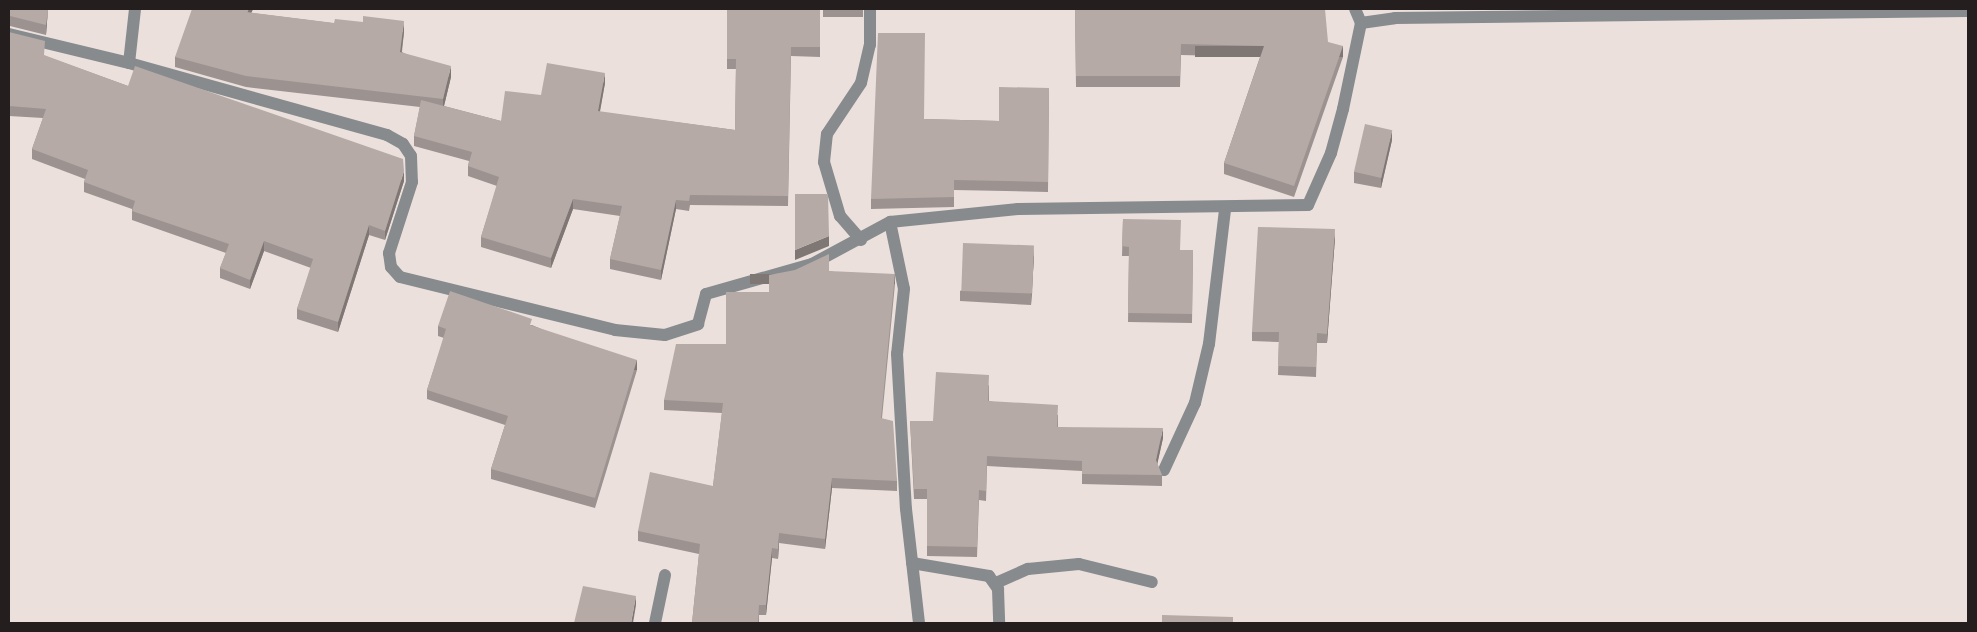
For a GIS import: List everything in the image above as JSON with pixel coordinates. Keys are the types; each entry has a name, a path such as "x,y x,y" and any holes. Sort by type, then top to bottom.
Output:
{"street":[{"path":"129,63 135,9"},
{"path":"861,240 840,216 824,162 827,134 861,83 870,45 870,9"},
{"path":"9,34 129,63 398,139 411,156 412,182 389,253 392,267 400,277 616,330 665,335 698,324 706,294 812,264 861,240 890,222 1018,209 1295,208 1312,203 1331,153 1361,23 1355,9"},
{"path":"1361,23 1395,18 1968,11"},
{"path":"1164,470 1195,403 1209,344 1225,208"},
{"path":"890,222 904,289 897,354 912,563 920,623"},
{"path":"912,563 981,573 996,583"},
{"path":"996,583 1028,569 1079,564 1152,582"},
{"path":"655,623 665,575"},
{"path":"996,583 999,623"}],"building":[{"path":"9,9 48,9 46,25 9,17"},
{"path":"192,9 249,9 247,12 334,23 335,19 363,22 363,16 404,21 400,52 451,66 443,99 246,76 175,57"},
{"path":"727,9 820,9 820,47 791,47 788,196 690,195 689,201 676,200 661,270 610,259 622,206 573,199 551,258 481,237 499,177 468,166 472,152 414,136 421,100 501,121 505,91 541,95 547,63 605,73 598,111 735,130 736,59 727,59"},
{"path":"1075,9 1325,9 1328,42 1343,46 1294,186 1224,163 1264,46 1181,44 1180,76 1076,76"},
{"path":"9,32 45,41 44,55 128,86 135,66 403,159 404,171 385,231 369,225 338,322 297,309 313,259 264,241 250,280 220,268 229,244 132,211 135,201 84,182 88,170 32,149 46,109 9,106"},
{"path":"878,33 925,33 924,119 999,121 999,87 1049,88 1048,182 954,180 954,197 871,199"},
{"path":"1365,124 1392,130 1381,178 1354,172"},
{"path":"795,194 828,194 829,236 795,250"},
{"path":"1123,219 1181,220 1180,250 1193,250 1192,314 1128,313 1129,247 1122,246"},
{"path":"1258,227 1335,229 1327,334 1317,333 1316,367 1278,366 1279,332 1252,332"},
{"path":"963,243 1034,245 1032,293 961,291"},
{"path":"829,254 829,271 895,274 881,418 893,421 897,481 832,478 825,539 779,533 778,549 772,548 766,605 759,605 758,623 692,623 700,544 638,531 650,472 713,486 723,403 664,400 676,344 726,344 726,292 769,292 769,275 795,270"},
{"path":"450,291 532,319 530,325 637,360 595,498 491,469 508,416 427,390 446,329 438,326"},
{"path":"936,372 989,375 988,401 1058,405 1057,427 1163,428 1156,460 1162,475 1082,474 1082,461 987,456 986,491 979,490 977,547 927,546 927,489 914,489 910,421 933,421"},
{"path":"583,586 636,596 631,623 574,623"},
{"path":"1162,615 1233,617 1233,623 1162,623"}]}
